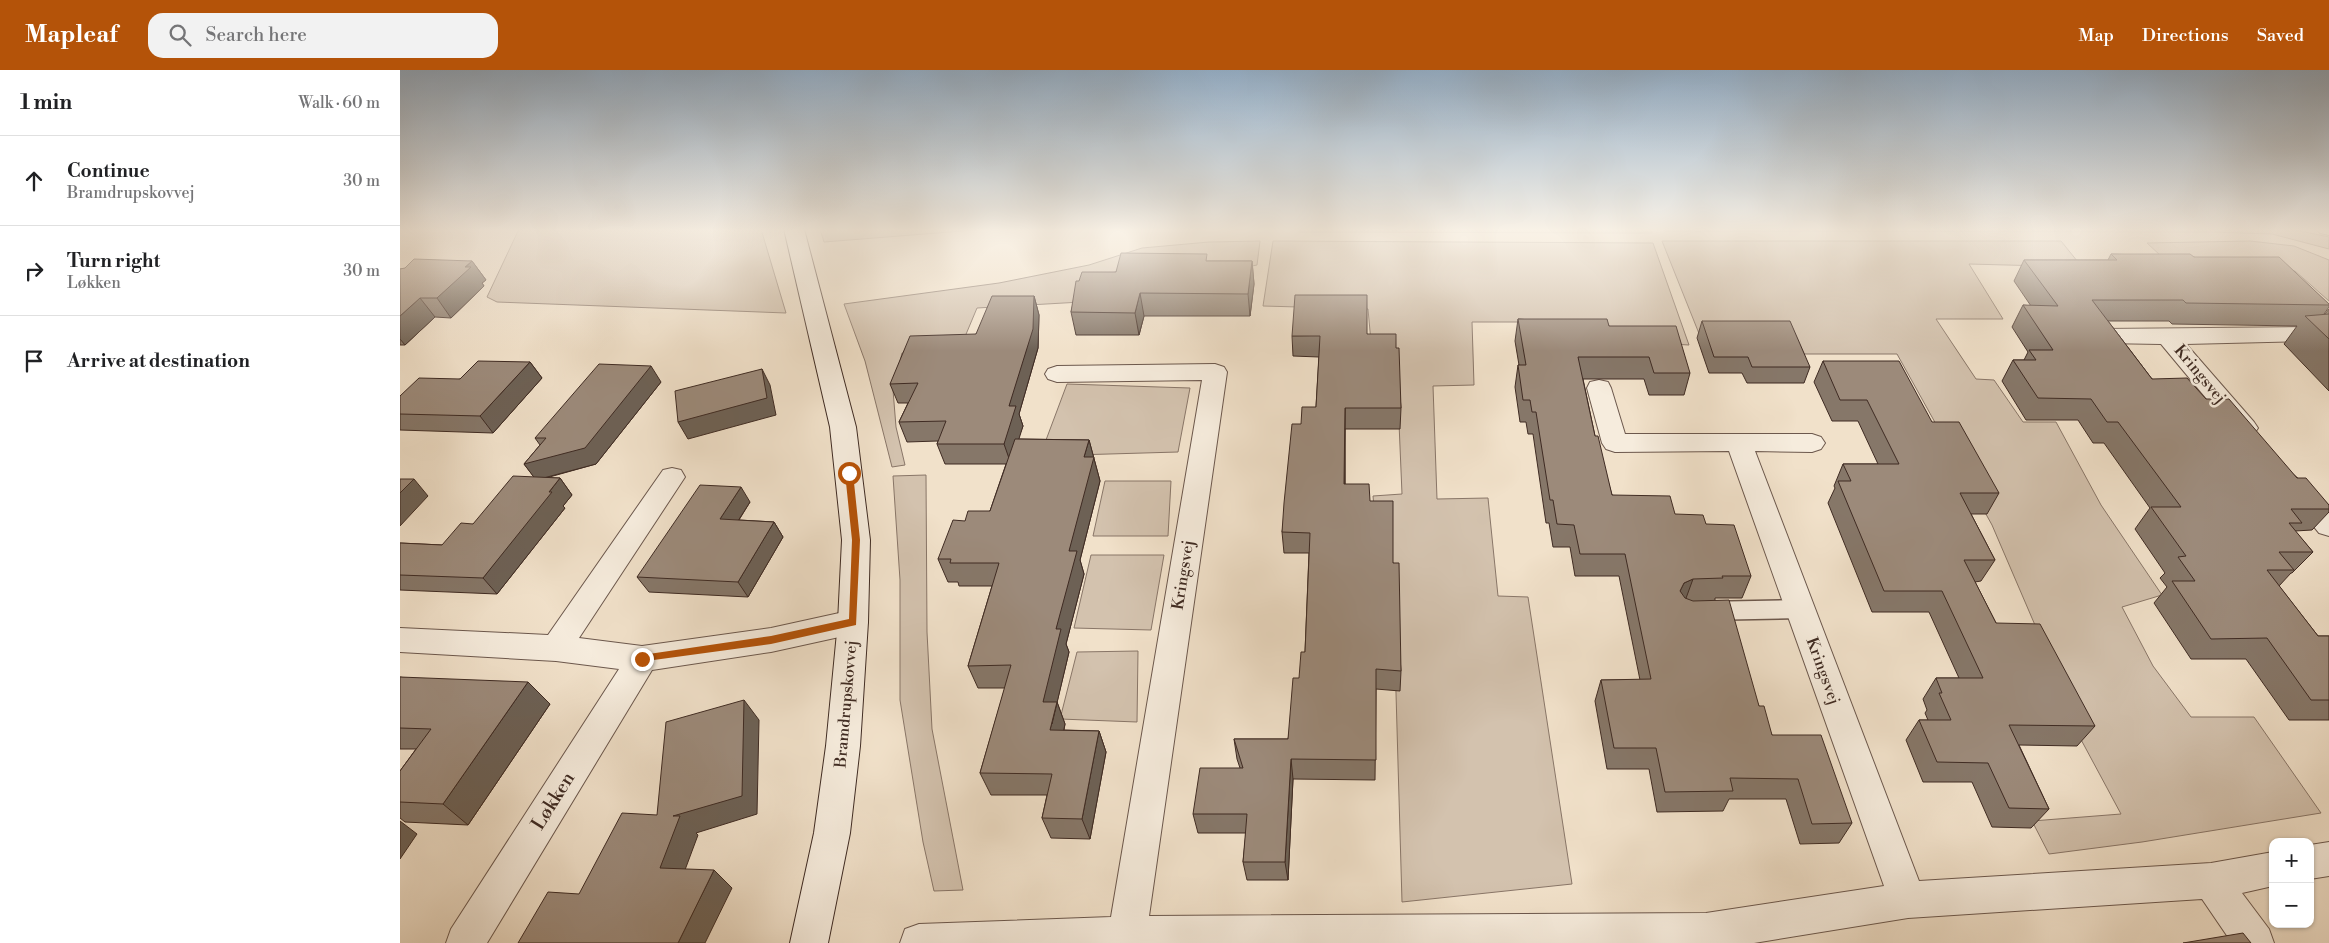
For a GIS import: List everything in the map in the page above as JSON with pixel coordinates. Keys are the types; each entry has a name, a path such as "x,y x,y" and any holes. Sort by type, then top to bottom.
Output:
{"street":[{"name":"Bramdrupskovvej","path":"804,270 843,427 856,540 853,622 843,746 832,832 809,943"},
{"name":"Kringsvej","path":"2103,336 2168,337 2310,334"},
{"name":"Kringsvej","path":"2168,337 2258,443"},
{"name":"Kringsvej","path":"1057,374 1215,372 1128,939"},
{"path":"1599,388 1615,442 1812,442"},
{"name":"Kringsvej","path":"1739,442 1908,900"},
{"path":"2284,473 2329,526"},
{"path":"556,648 672,477"},
{"path":"400,640 556,648 642,659 771,640 853,622"},
{"name":"Løkken","path":"465,943 642,659"},
{"path":"2314,861 2329,859"},
{"path":"919,943 1128,939 1708,937 1908,900 2211,881 2269,870"},
{"path":"2211,881 2256,943"}],"lane":[{"path":"1686,612 1800,609"}],"shaded area":[{"path":"500,270 773,270 786,313 497,302 487,297"},
{"path":"1065,270 1234,270 1081,302 977,308 959,351 902,353 893,390 896,427 905,465 892,467 865,361 844,304 999,283"},
{"path":"1269,270 1662,270 1689,345 1565,338 1561,322 1472,322 1474,385 1433,386 1437,499 1488,498 1498,596 1528,597 1572,884 1402,902 1391,519 1375,519 1373,496 1402,494 1396,352 1372,353 1368,309 1263,306"},
{"path":"1673,270 1973,270 2003,319 1936,319 1976,379 1994,380 2023,422 2056,422 2101,505 2162,595 2122,607 2153,666 2191,717 2254,717 2321,813 2142,842 2049,854 2032,821 2121,814 2049,680 2053,667 1992,525 1897,354 1797,354 1700,336"},
{"path":"2244,270 2329,270 2329,301 2295,271"},
{"path":"1067,384 1190,388 1178,452 1040,456"},
{"path":"926,475 927,632 932,729 963,890 934,891 923,842 900,700 900,580 893,476"},
{"path":"1105,481 1171,481 1168,536 1093,536"},
{"path":"1091,555 1164,555 1151,630 1074,628"},
{"path":"1138,651 1137,722 1060,719 1077,652"}],"building":[{"path":"400,270 468,270 437,298 420,298 400,316"},
{"path":"1117,270 1251,270 1248,294 1140,293 1135,313 1071,312 1076,281 1079,281 1082,272 1116,272"},
{"path":"2031,270 2293,270 2329,304 2186,303 2183,300 2092,300 2152,379 2187,378 2206,399 2229,399 2297,478 2306,478 2329,505 2329,509 2291,509 2302,523 2289,523 2313,552 2279,552 2294,570 2267,570 2318,636 2329,636 2329,700 2311,700 2267,638 2211,639 2172,581 2195,581 2178,557 2186,556 2151,507 2181,507 2118,422 2107,422 2091,399 2038,398 2013,360 2036,360 2029,350 2053,350 2023,305 2058,306"},
{"path":"1295,295 1367,295 1367,334 1396,334 1396,348 1399,348 1401,408 1345,408 1344,484 1369,484 1370,501 1393,501 1393,563 1399,563 1401,671 1376,669 1376,760 1291,759 1285,862 1243,862 1247,814 1193,814 1200,768 1243,768 1234,739 1288,739 1293,678 1299,678 1301,652 1305,652 1310,533 1282,532 1284,503 1292,424 1301,424 1302,407 1316,407 1320,336 1292,336"},
{"path":"992,296 1034,296 1033,329 1009,406 1016,406 1004,444 937,444 946,421 899,422 918,383 890,384 910,336 976,334"},
{"path":"2329,314 2329,339 2305,316"},
{"path":"1518,319 1607,319 1609,326 1676,326 1690,373 1654,373 1649,357 1578,357 1595,436 1598,436 1612,495 1670,496 1675,514 1703,515 1706,524 1734,525 1751,576 1693,579 1684,583 1680,591 1685,598 1693,601 1729,600 1759,706 1764,706 1772,735 1821,735 1852,823 1812,824 1798,779 1730,778 1733,791 1665,792 1656,748 1614,748 1601,680 1651,679 1625,554 1580,554 1574,525 1557,524 1553,500 1550,500 1536,412 1532,412 1530,400 1523,400 1518,365 1526,365"},
{"path":"1702,321 1790,321 1810,367 1752,367 1748,357 1714,357"},
{"path":"478,361 530,362 480,416 400,414 400,396 419,378 460,379"},
{"path":"1823,361 1899,361 1932,422 1959,422 1999,493 1960,493 1995,560 1964,560 1996,623 2040,624 2095,726 2009,725 2049,809 2009,808 1988,763 1937,762 1919,720 1951,720 1939,693 1942,693 1936,678 1983,678 1942,591 1884,591 1838,481 1851,481 1843,464 1899,464 1867,400 1840,400"},
{"path":"599,364 651,366 585,448 524,464 546,438 535,438"},
{"path":"762,369 767,398 678,422 675,391"},
{"path":"1015,439 1089,440 1084,457 1094,457 1069,551 1077,551 1056,629 1061,629 1043,702 1057,702 1050,730 1099,731 1082,819 1042,818 1052,774 980,773 1011,665 968,666 999,563 950,563 951,559 938,559 953,520 965,521 968,511 990,511"},
{"path":"513,476 560,478 549,492 552,492 483,578 400,575 400,543 442,545 461,523 473,524"},
{"path":"400,479 414,479 400,493"},
{"path":"700,485 741,487 720,519 774,522 738,582 637,577"},
{"path":"400,677 528,682 443,804 400,802 400,771 431,729 400,728"},
{"path":"744,700 742,796 673,816 680,816 660,868 714,870 678,943 518,943 548,892 579,894 622,813 657,815 666,722"},
{"path":"2243,933 2251,943 2183,943"}],"route":[{"path":"642,659 771,640 853,622 856,540 849,473"}]}
